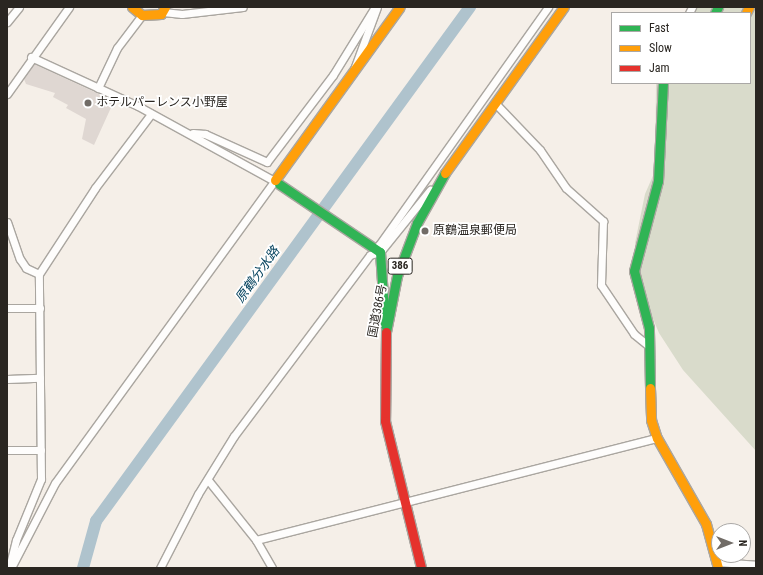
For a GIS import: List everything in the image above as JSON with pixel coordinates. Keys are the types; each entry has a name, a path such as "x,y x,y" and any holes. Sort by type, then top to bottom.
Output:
{"main road":[{"path":"132,7 142,15 164,10"},
{"path":"386,326 380,252 368,247 277,182 400,7"},
{"name":"国道386号","path":"421,568 403,502 384,421 386,326 402,260 441,178 564,7"},
{"path":"664,84 656,192 634,271 647,317 650,346 651,420 657,438 706,524 718,565"}],"street":[{"path":"7,22 19,7"},
{"path":"7,94 69,7"},
{"path":"164,10 182,14 243,7"},
{"path":"353,74 354,61 376,7"},
{"path":"188,133 205,134 267,162 333,75 376,7"},
{"path":"380,252 379,245 548,7"},
{"path":"98,88 117,48 142,15"},
{"path":"10,568 55,483 277,182 151,114 32,57"},
{"path":"495,103 540,150 566,188 603,221 600,285 634,334 650,346"},
{"path":"10,568 16,540 39,488 41,450 40,274 95,188 151,114"},
{"path":"160,568 234,436 370,255 380,252 441,178"},
{"path":"7,222 20,259 26,268 40,274"},
{"path":"7,308 40,308"},
{"path":"7,379 40,378"},
{"path":"256,540 657,438"},
{"path":"7,450 41,450"},
{"path":"208,480 256,540 272,568"},
{"path":"718,565 756,565"}],"green space":[{"path":"692,7 756,7 756,451 683,370 659,333 645,300 635,243 645,194 655,171 656,84 751,84 751,12 686,12"}],"building":[{"name":"ホテルパーレンス小野屋","path":"34,64 114,101 94,145 82,139 86,119 66,108 68,105 53,97 55,93 26,84 24,79"}],"waterway":[{"name":"原鶴分水路","path":"83,568 96,521 470,7"}],"traffic: fast":[{"path":"716,12 718,7"},
{"path":"650,388 649,328 634,271 658,181 663,84"},
{"path":"386,332 397,276 417,223 445,173"},
{"path":"279,184 380,252 385,325"}],"traffic: slow":[{"path":"132,7 142,15 161,14 165,7"},
{"path":"275,180 400,7"},
{"path":"445,173 564,7"},
{"path":"746,12 749,7"},
{"path":"650,388 651,420 657,438 706,524 718,568"}],"traffic: jam":[{"path":"386,332 385,421 421,568"}],"place":[{"name":"ホテルパーレンス小野屋","path":"88,103"},
{"name":"原鶴温泉郵便局","path":"425,231"}]}
